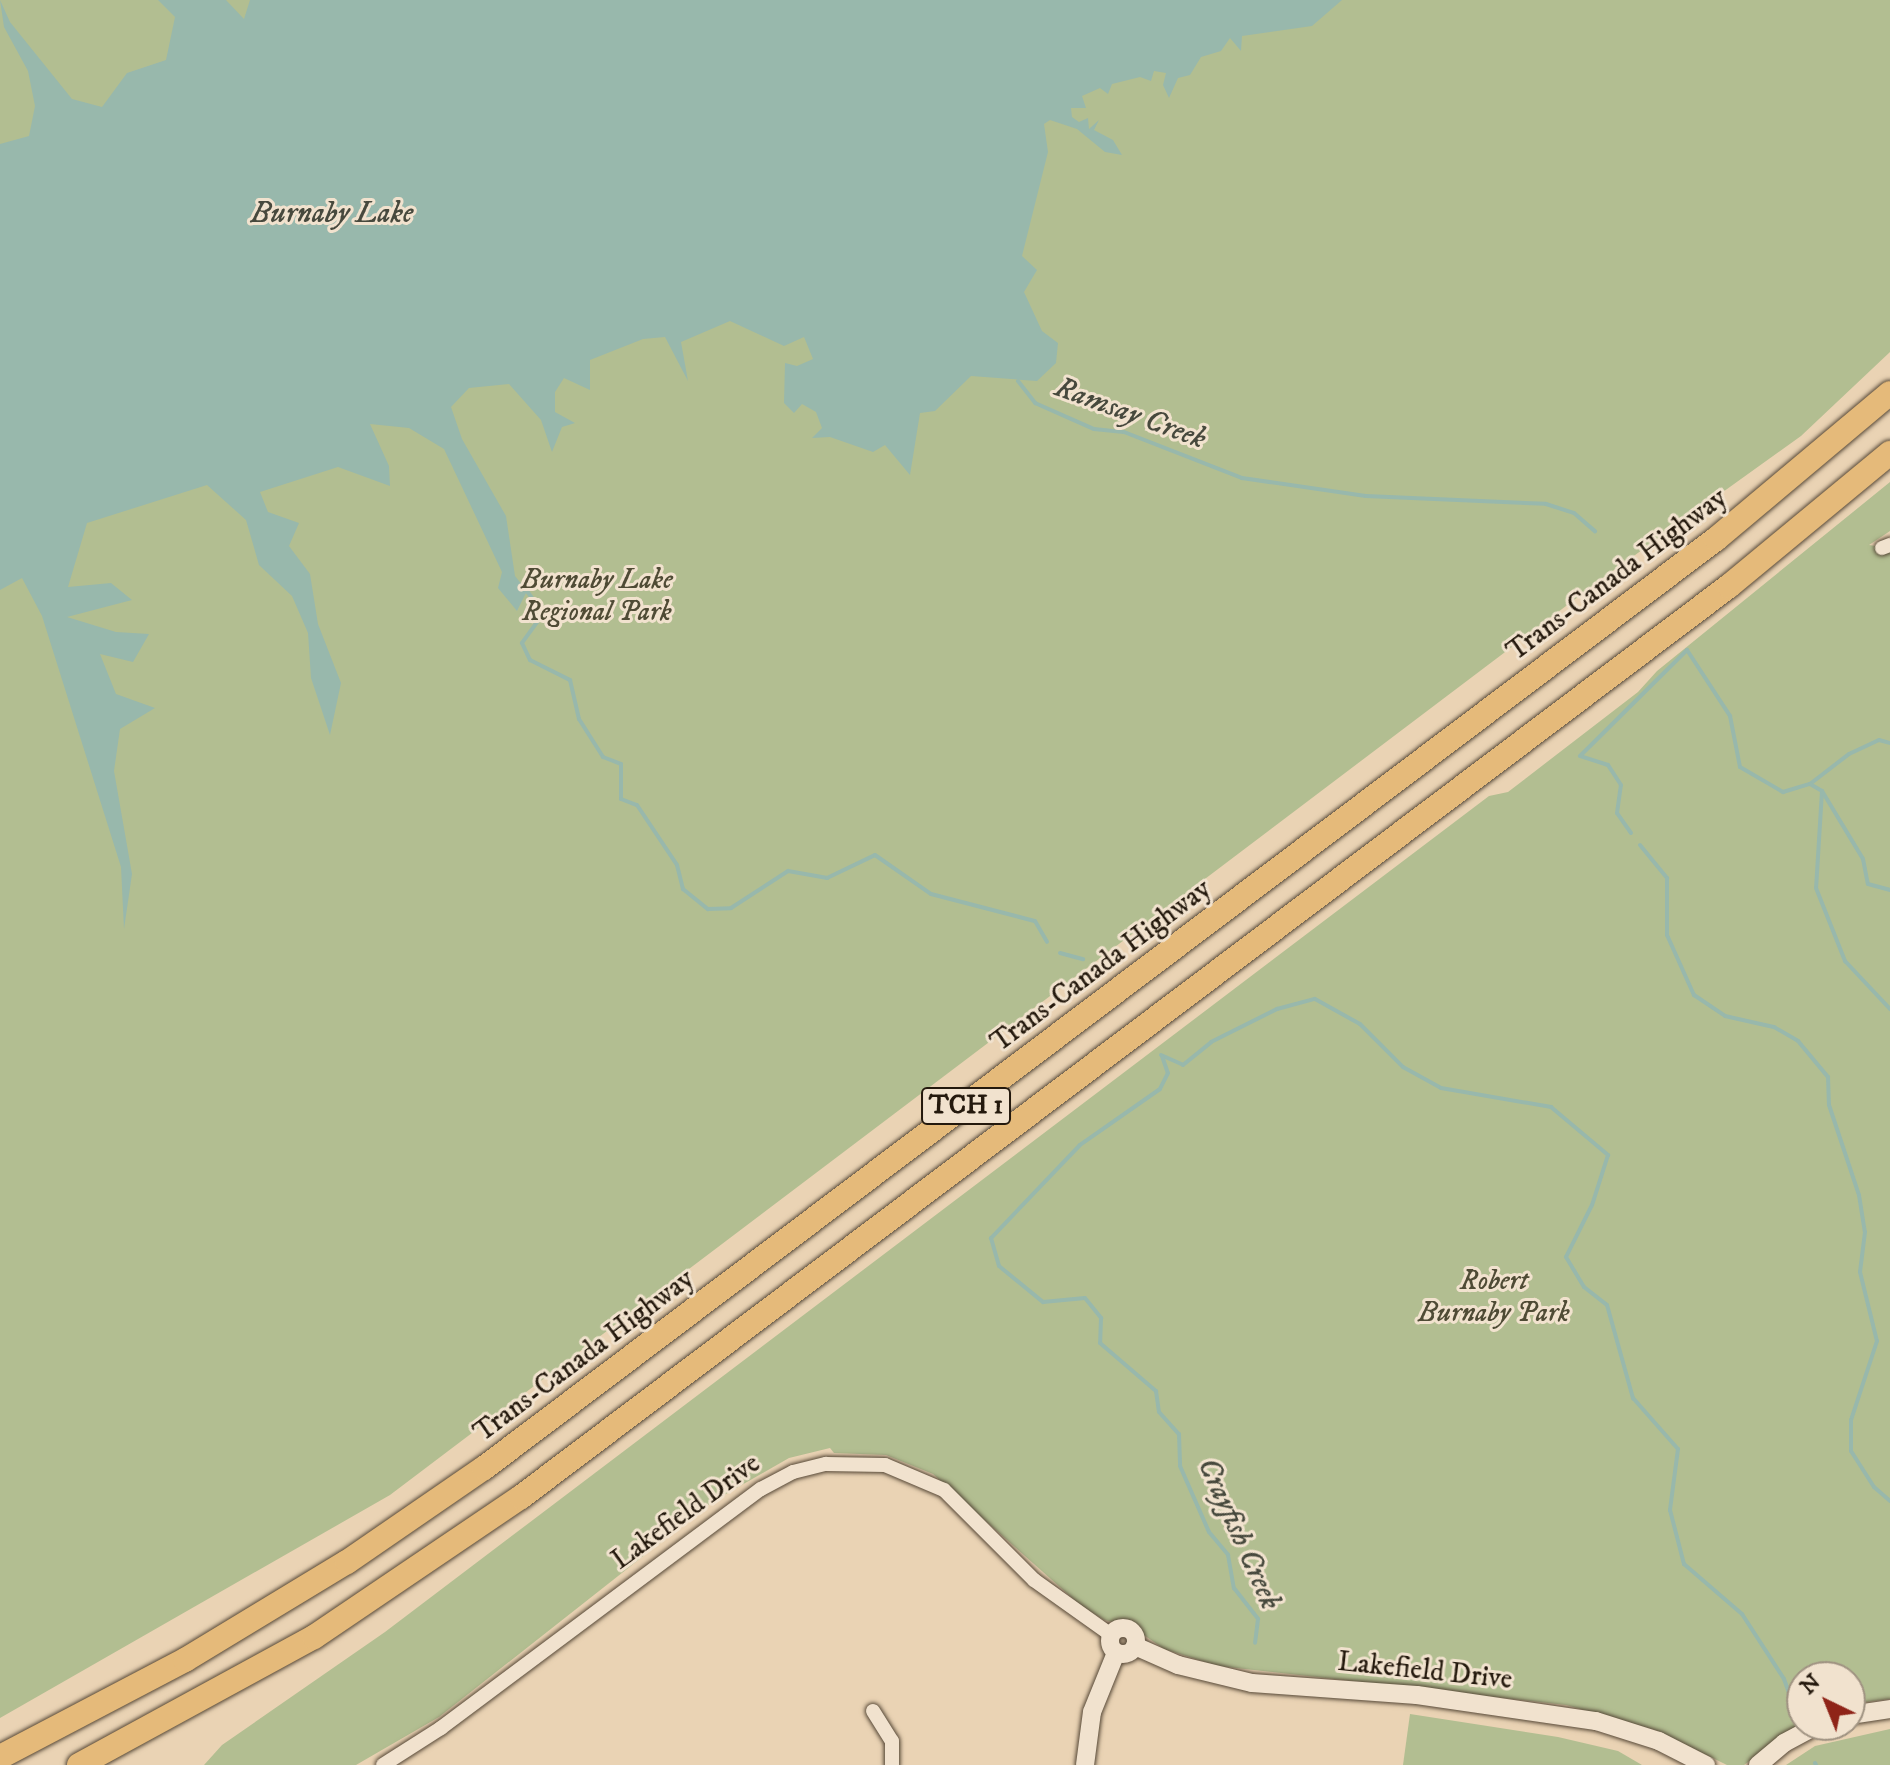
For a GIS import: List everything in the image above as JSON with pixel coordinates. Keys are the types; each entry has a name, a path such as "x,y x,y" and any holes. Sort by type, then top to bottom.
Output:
{"highway":[{"name":"Trans-Canada Highway","path":"0,1757 185,1660 347,1562 484,1468 1716,539 1890,393"},
{"name":"TCH 1","path":"79,1765 314,1637 521,1497 1729,586 1890,453"}],"street":[{"name":"Lakefield Drive","path":"383,1765 441,1728 761,1489 793,1472 826,1464 885,1465 944,1490 1034,1580 1127,1654 1135,1646 1190,1669 1252,1683 1417,1695 1596,1721 1659,1741 1706,1765"},
{"path":"1085,1765 1092,1712 1113,1644"},
{"path":"1866,1713 1890,1709"},
{"path":"873,1711 892,1741 892,1765"},
{"path":"1758,1765 1788,1741"}],"green space":[{"name":"Burnaby Lake Regional Park","path":"0,0 1890,0 1890,352 1801,436 1603,578 390,1495 0,1718"},
{"name":"Robert Burnaby Park","path":"1890,482 1890,531 1869,545 1890,548 1890,1699 1866,1702 1866,1661 1786,1661 1786,1734 1744,1765 1727,1765 1655,1730 1566,1705 1218,1666 1164,1649 1131,1626 1104,1620 1079,1604 933,1474 886,1455 834,1453 830,1448 789,1458 712,1502 439,1717 356,1765 204,1765 222,1745 385,1632 1489,796 1508,792 1638,692 1657,671"},
{"path":"1410,1714 1558,1737 1618,1751 1642,1765 1403,1765"},
{"path":"1890,1729 1890,1765 1786,1765 1815,1746 1837,1741 1866,1741 1866,1734"}],"water":[{"name":"Burnaby Lake","path":"0,0 10,22 72,99 102,107 127,73 166,60 175,17 158,0 226,0 244,19 250,0 1342,0 1312,26 1242,36 1241,51 1230,38 1221,51 1201,57 1190,75 1178,78 1169,98 1163,85 1166,73 1154,71 1151,81 1140,77 1112,84 1108,94 1100,88 1082,96 1086,108 1071,108 1072,117 1079,122 1088,118 1089,129 1099,120 1094,130 1113,140 1122,155 1105,152 1077,129 1050,120 1044,124 1048,152 1022,256 1037,270 1024,292 1042,331 1058,343 1056,363 1037,381 971,376 935,411 920,413 910,475 885,445 873,452 830,437 812,438 822,428 816,412 802,404 794,413 784,403 785,363 797,366 813,359 804,337 784,346 730,321 681,342 688,381 665,337 643,339 590,360 590,390 564,378 555,392 555,412 575,423 562,427 552,452 541,420 509,384 469,388 451,407 462,439 506,516 515,576 527,591 517,611 498,588 502,572 444,449 409,428 370,424 389,466 390,486 338,467 260,492 268,512 299,523 289,546 310,574 318,624 341,683 330,735 311,678 308,633 292,596 259,565 246,520 207,485 87,523 68,587 111,583 132,600 67,617 116,632 149,634 133,662 100,654 116,694 155,708 120,729 114,771 132,874 124,929 121,867 42,616 22,578 0,590 0,144 29,136 35,106 28,71 4,27"}],"waterway":[{"name":"Ramsay Creek","path":"1018,381 1035,403 1094,429 1124,432 1242,478 1366,496 1546,504 1574,513 1595,531"},
{"name":"Crayfish Creek","path":"527,591 543,614 522,643 530,660 570,680 579,719 603,757 621,764 621,799 637,805 677,865 683,889 708,909 731,908 788,871 827,878 875,855 931,894 1035,921 1047,942"},
{"name":"Ramsay Creek","path":"1631,833 1617,813 1621,785 1608,765 1580,756 1687,650 1730,716 1740,767 1783,792 1810,784 1822,791 1863,859 1868,884 1890,890"},
{"path":"1810,784 1849,754 1879,740 1890,743"},
{"path":"1822,791 1816,888 1845,961 1890,1009"},
{"path":"1640,845 1667,878 1667,935 1694,995 1725,1016 1774,1027 1798,1041 1828,1077 1829,1105 1859,1195 1865,1232 1860,1272 1877,1341 1851,1420 1851,1451 1874,1487 1890,1501"},
{"name":"Crayfish Creek","path":"1060,953 1083,959"},
{"path":"1161,1055 1183,1065 1211,1042 1277,1009 1315,999 1360,1024 1403,1067 1441,1088 1551,1107 1608,1155 1592,1205 1566,1257 1584,1287 1607,1305 1633,1398 1678,1449 1670,1510 1684,1564 1742,1614 1786,1684"},
{"name":"Crayfish Creek","path":"1162,1056 1168,1073 1160,1089 1080,1145 991,1238 999,1266 1043,1302 1085,1298 1101,1318 1100,1343 1156,1391 1159,1412 1179,1434 1180,1466 1209,1532 1228,1555 1234,1588 1258,1619 1255,1643"}]}
